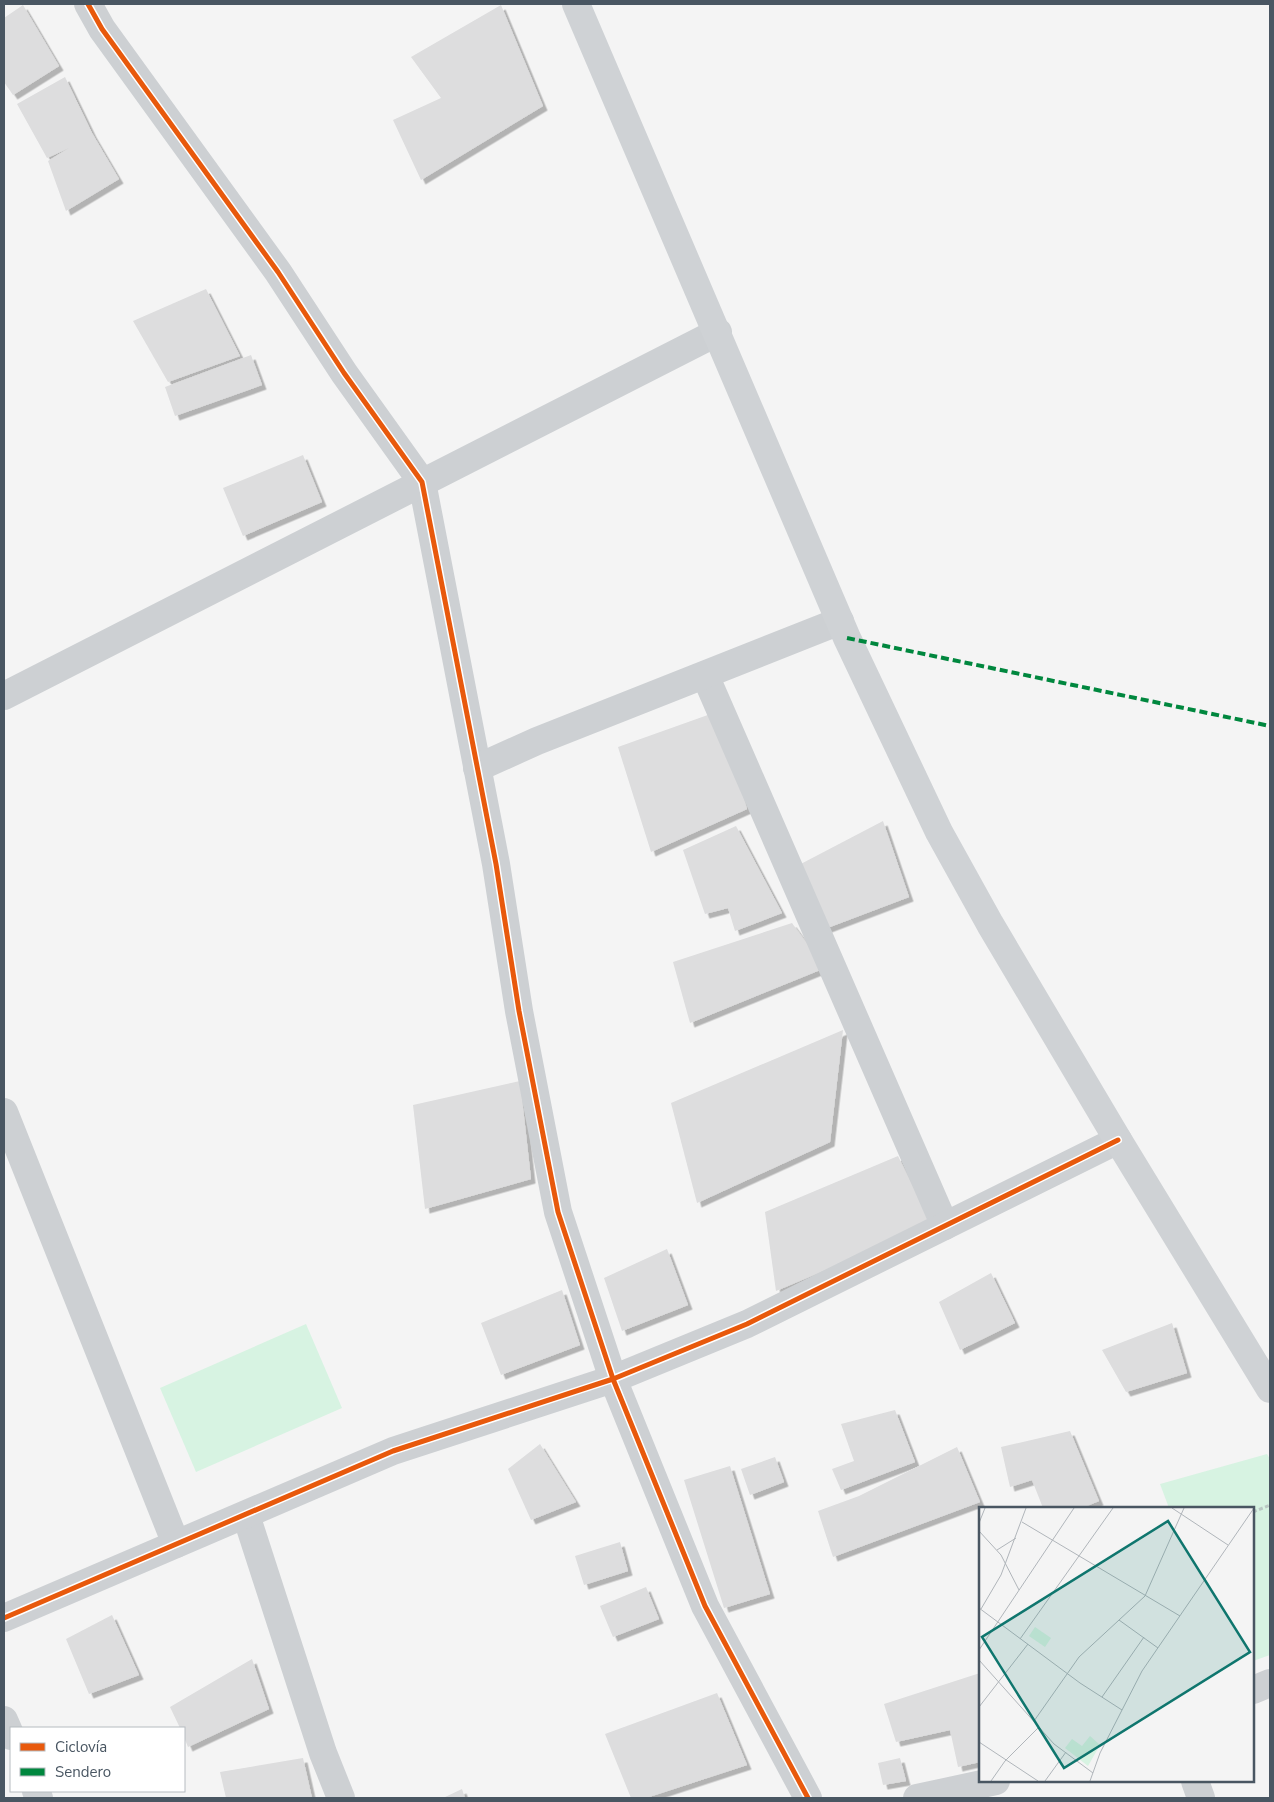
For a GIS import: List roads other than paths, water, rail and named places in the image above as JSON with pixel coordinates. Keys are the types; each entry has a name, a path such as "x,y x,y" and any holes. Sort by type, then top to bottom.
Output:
{"main road":[{"path":"576,4 718,332 840,621 938,832 990,924 1118,1140 1270,1389"}],"street":[{"path":"88,4 102,29 278,272 344,373 422,482 496,864 519,1011 558,1212 613,1379 705,1606 808,1798"},
{"path":"4,696 718,332"},
{"path":"478,768 537,741 840,621"},
{"path":"705,675 945,1226"},
{"path":"4,1112 176,1544"},
{"path":"4,1618 393,1451 613,1379 747,1324 1118,1140"},
{"path":"246,1515 323,1752 340,1798"},
{"path":"1254,1690 1270,1683"},
{"path":"4,1720 10,1734"},
{"path":"917,1798 991,1782"},
{"path":"1194,1782 1201,1798"}]}
